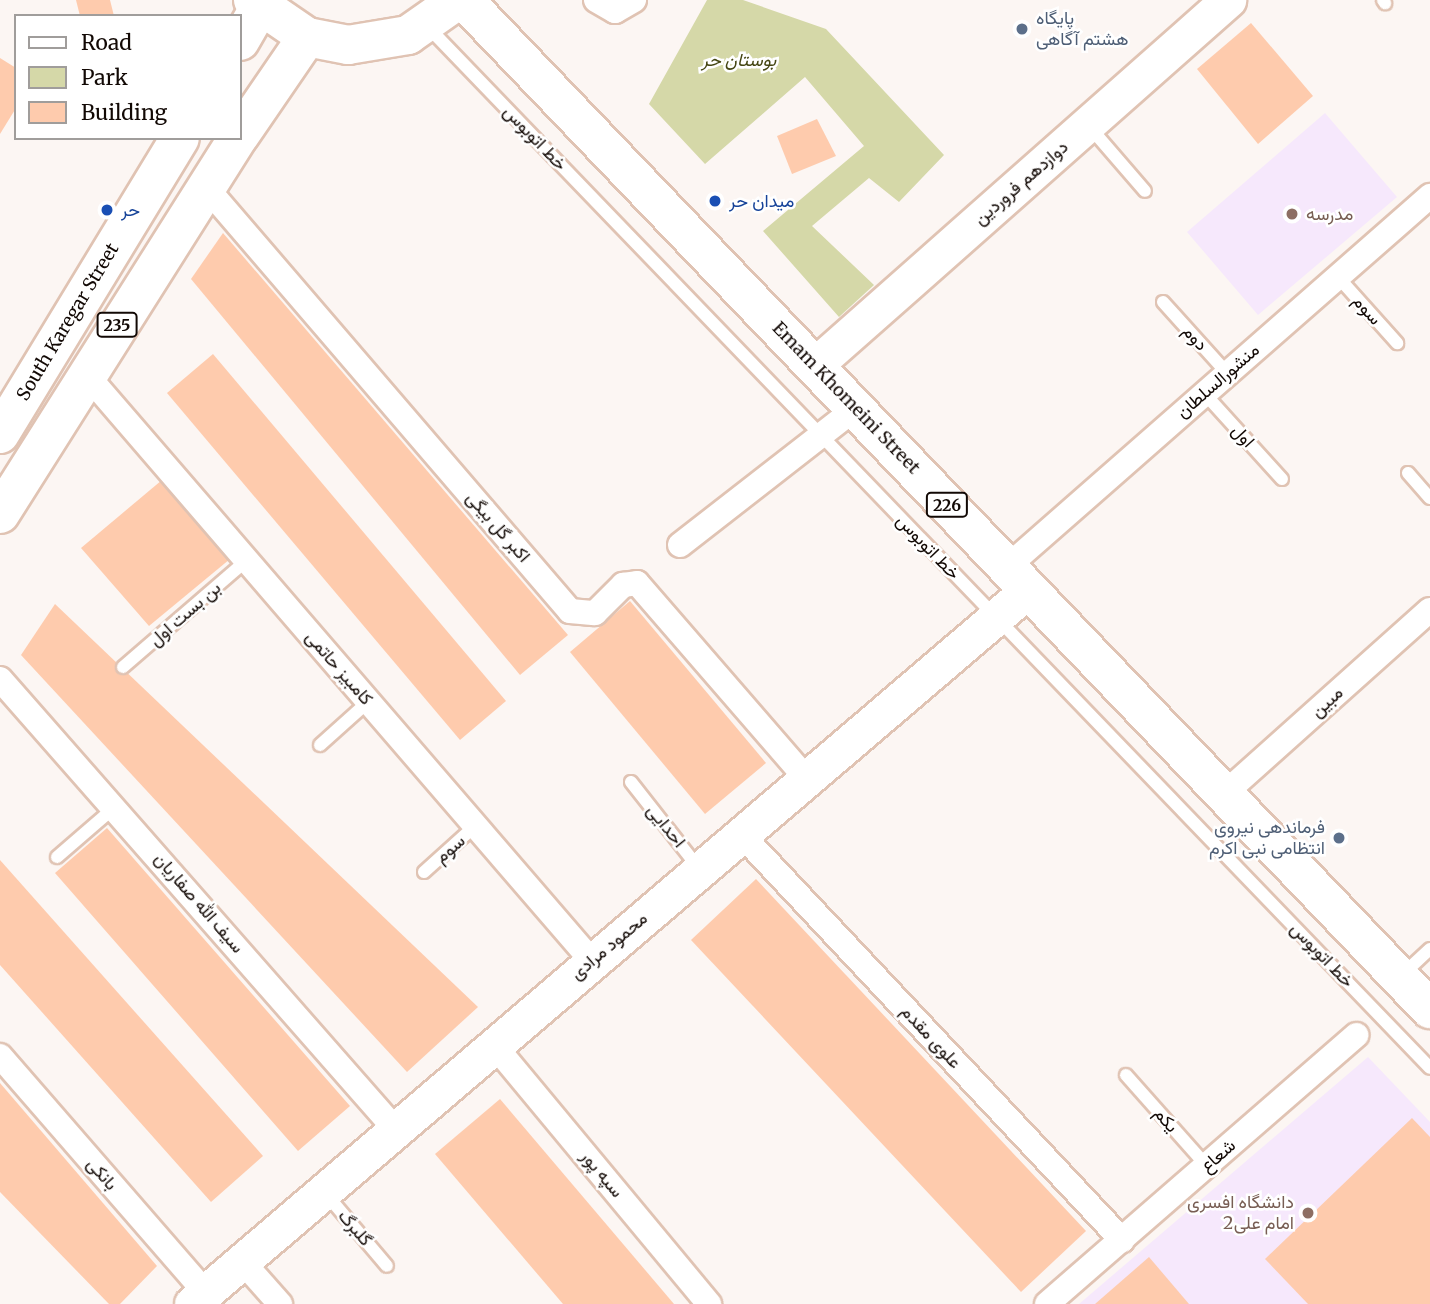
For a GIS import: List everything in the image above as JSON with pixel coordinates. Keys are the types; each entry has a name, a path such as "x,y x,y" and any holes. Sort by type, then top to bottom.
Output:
{"main road":[{"path":"242,37 257,4 307,37 368,45 427,25 458,0"},
{"name":"Emam Khomeini Street","path":"464,0 1430,1009"},
{"name":"235","path":"242,133 307,37"},
{"name":"South Karegar Street","path":"0,434 179,140"},
{"name":"235","path":"0,514 205,186 237,140"}],"street":[{"path":"596,0 615,11 634,0"},
{"name":"دوازدهم فروردین","path":"814,366 1228,0"},
{"name":"اکبر گل بیگی","path":"205,186 570,611 595,613 624,585 637,583 806,778"},
{"name":"منشورالسلطان","path":"1018,578 1205,393 1430,196"},
{"name":"کامبیز حاتمی","path":"86,374 592,961"},
{"path":"680,545 856,409"},
{"name":"محمود مرادی","path":"198,1298 996,617 1018,578"},
{"name":"مبین","path":"1224,794 1430,610"},
{"name":"سیف الله صفاریان","path":"0,679 116,806 395,1129"},
{"name":"علوی مقدم","path":"741,834 1122,1240"},
{"name":"شعاع","path":"1047,1304 1356,1035"},
{"name":"سپه پور","path":"494,1045 709,1304"},
{"name":"بانکی","path":"0,1056 198,1298"},
{"path":"241,1260 280,1304"}],"lane":[{"name":"خط اتوبوس","path":"427,25 1430,1068"},
{"path":"1087,124 1145,191"},
{"name":"سوم","path":"1338,276 1397,343"},
{"name":"دوم","path":"1163,302 1227,373"},
{"name":"اول","path":"1205,393 1282,479"},
{"path":"1408,473 1430,498"},
{"name":"بن بست اول","path":"123,667 246,561"},
{"path":"320,745 368,702"},
{"name":"احدایی","path":"631,782 700,869"},
{"path":"57,857 116,806"},
{"name":"سوم","path":"424,872 475,826"},
{"path":"1399,977 1430,949"},
{"name":"یکم","path":"1126,1075 1206,1166"},
{"name":"گلبرگ","path":"322,1191 387,1266"}],"shaded area":[{"name":"مدرسه","path":"1325,113 1397,197 1258,315 1187,232"},
{"name":"دانشگاه افسری امام علی2","path":"1368,1057 1430,1122 1430,1304 1079,1304"}],"green space":[{"name":"بوستان حر","path":"707,0 743,0 826,29 944,155 899,202 869,178 812,226 874,285 839,317 763,231 864,146 805,77 705,164 649,104"}],"building":[{"path":"76,0 110,0 114,14 80,14"},
{"path":"1251,23 1313,96 1258,144 1197,69"},
{"path":"0,58 14,67 14,111 0,134"},
{"path":"817,119 836,156 792,174 777,136"},
{"path":"223,233 568,635 520,675 191,279"},
{"path":"213,354 506,701 460,740 167,393"},
{"path":"162,480 230,559 149,626 81,548"},
{"path":"630,601 766,763 705,814 570,652"},
{"path":"55,604 478,1007 407,1072 21,655"},
{"path":"107,828 350,1106 298,1151 55,873"},
{"path":"0,860 263,1156 211,1202 0,965"},
{"path":"756,879 1086,1231 1021,1292 691,940"},
{"path":"0,1083 157,1266 120,1304 109,1304 0,1192"},
{"path":"500,1099 674,1304 563,1304 435,1154"},
{"path":"1412,1118 1430,1137 1430,1304 1308,1304 1265,1259"},
{"path":"1149,1257 1189,1304 1095,1304"}],"place":[{"name":"پایگاه هشتم آگاهی","path":"1022,29"},
{"name":"میدان حر","path":"715,201"},
{"name":"حر","path":"107,210"},
{"name":"مدرسه","path":"1292,214"},
{"name":"فرماندهی نیروی انتظامی نبی اکرم","path":"1339,838"},
{"name":"دانشگاه افسری امام علی2","path":"1308,1213"}]}
